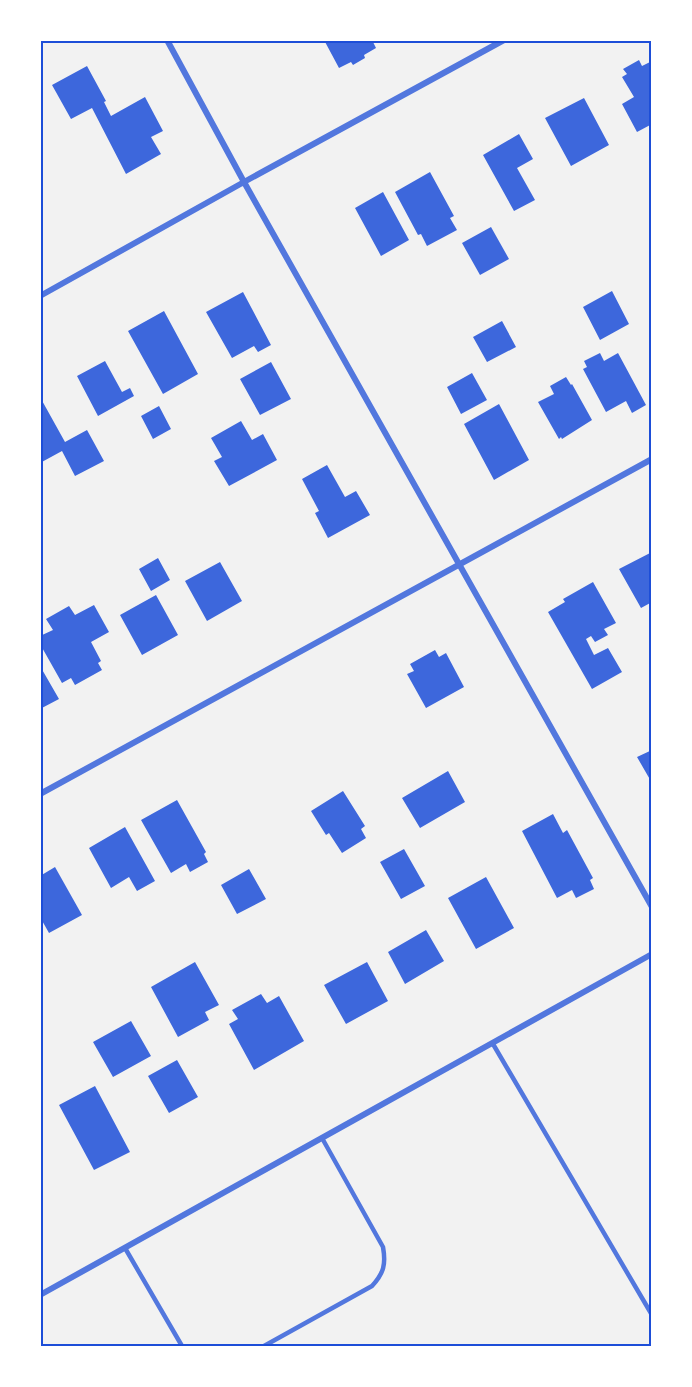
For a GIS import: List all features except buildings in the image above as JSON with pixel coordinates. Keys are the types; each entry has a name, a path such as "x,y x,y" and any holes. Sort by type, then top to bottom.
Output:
{"street":[{"path":"167,40 244,182 651,907"},
{"path":"40,296 504,40"},
{"path":"40,794 651,459"},
{"path":"40,1295 651,954"}],"lane":[{"path":"493,1044 651,1315"},
{"path":"264,1347 372,1286 385,1267 383,1247 322,1138"},
{"path":"125,1248 182,1347"}]}
